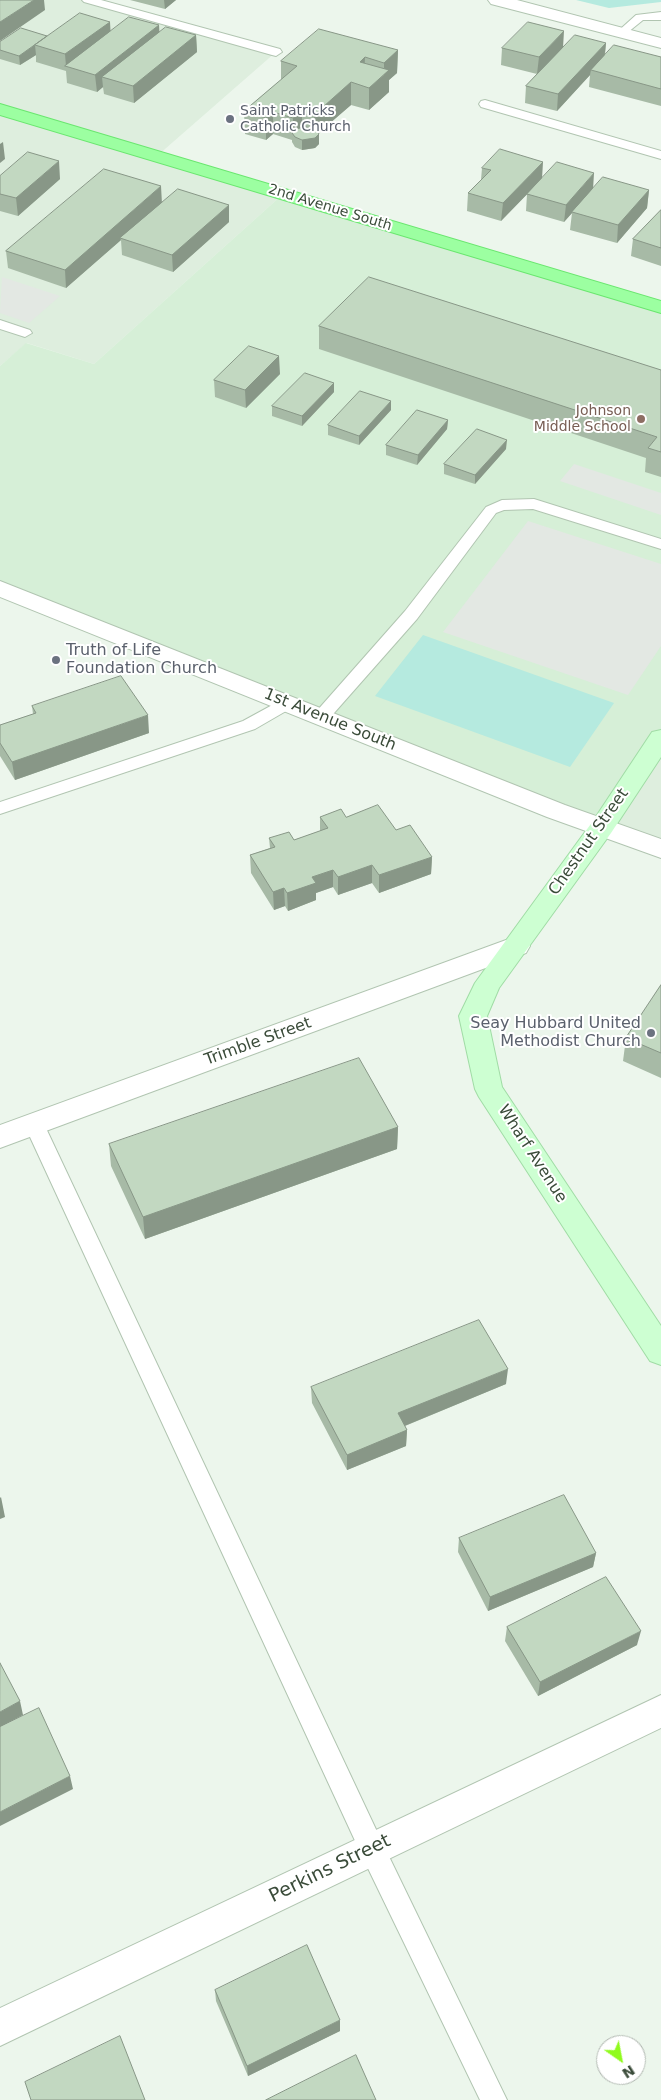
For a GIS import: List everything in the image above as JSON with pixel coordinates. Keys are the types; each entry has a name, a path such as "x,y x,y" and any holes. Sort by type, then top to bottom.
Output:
{"main road":[{"name":"2nd Avenue South","path":"0,109 661,307"}],"street":[{"path":"497,0 661,43"},
{"name":"1st Avenue South","path":"0,588 556,812 661,849"},
{"name":"Chestnut Street","path":"517,946 602,827 661,738"},
{"name":"Trimble Street","path":"0,1137 517,946"},
{"name":"Wharf Avenue","path":"517,946 488,983 473,1016 489,1089 661,1352"},
{"name":"Perkins Street","path":"0,2027 661,1711"}],"lane":[{"path":"88,0 276,52"},
{"path":"622,33 640,17 661,16"},
{"path":"485,104 661,155"},
{"path":"0,324 25,333"},
{"path":"322,717 411,615 491,510 502,505 534,504 661,544"},
{"path":"0,808 249,725 287,703"},
{"path":"34,1124 372,1849 494,2100"}],"shaded area":[{"path":"0,0 88,0 276,52 157,156 283,194 94,364 27,343 0,366"},
{"path":"576,0 661,0 661,2 609,8"},
{"path":"283,194 661,307 661,738 602,827 0,588 0,366 26,343 94,364"},
{"path":"2,277 60,296 29,323 0,313"},
{"path":"574,464 661,493 661,515 560,481"},
{"path":"528,521 661,564 661,646 628,695 443,632"},
{"path":"423,635 614,703 570,767 375,696"},
{"path":"661,738 661,849 602,827"}],"building":[{"path":"0,0 34,0 0,22"},
{"path":"80,13 110,22 65,54 35,45"},
{"path":"129,17 159,25 95,75 65,66"},
{"path":"528,22 564,31 539,57 502,48"},
{"path":"166,27 196,35 133,86 102,77"},
{"path":"21,28 47,36 19,56 0,50 0,42"},
{"path":"319,29 398,50 384,63 365,57 360,62 389,70 369,88 351,82 314,115 302,114 293,118 273,112 266,118 244,111 297,66 281,61"},
{"path":"575,35 606,43 558,94 526,86"},
{"path":"614,45 661,57 661,89 591,70"},
{"path":"306,127 317,130 319,134 315,138 302,140 295,137 292,133 296,129"},
{"path":"500,149 543,162 503,203 468,193 491,170 482,168"},
{"path":"28,152 59,161 16,198 0,194 0,176"},
{"path":"557,162 594,173 566,205 527,194"},
{"path":"104,169 161,186 65,270 6,251"},
{"path":"603,177 649,190 618,225 572,212"},
{"path":"178,189 229,205 172,255 120,238"},
{"path":"661,210 661,248 633,239"},
{"path":"369,277 661,370 661,452 648,448 657,437 319,326"},
{"path":"249,346 279,356 245,390 214,380"},
{"path":"305,373 334,383 302,416 272,406"},
{"path":"360,391 391,401 359,436 328,425"},
{"path":"417,410 448,420 418,455 386,445"},
{"path":"477,429 507,440 475,475 444,464"},
{"path":"121,676 148,715 12,762 0,743 0,725 36,713 32,706"},
{"path":"378,805 396,830 410,825 432,857 379,875 372,865 338,877 333,870 312,877 316,883 287,893 284,888 273,892 250,855 275,847 269,838 289,832 294,840 328,828 320,817 341,809 346,817"},
{"path":"661,985 661,1053 626,1038"},
{"path":"359,1058 398,1127 143,1217 109,1144"},
{"path":"479,1320 508,1369 398,1413 407,1430 347,1455 311,1387"},
{"path":"564,1495 596,1553 490,1597 459,1538"},
{"path":"606,1577 641,1631 540,1682 507,1627"},
{"path":"0,1663 20,1701 0,1712"},
{"path":"39,1708 70,1776 0,1812 0,1727"},
{"path":"307,1945 340,2020 247,2066 215,1990"},
{"path":"120,2036 145,2100 31,2100 25,2082"},
{"path":"356,2055 376,2100 266,2100"}],"place":[{"name":"Saint Patricks Catholic Church","path":"230,119"},
{"name":"Johnson Middle School","path":"641,419"},
{"name":"Truth of Life Foundation Church","path":"56,660"},
{"name":"Seay Hubbard United Methodist Church","path":"651,1033"}]}
